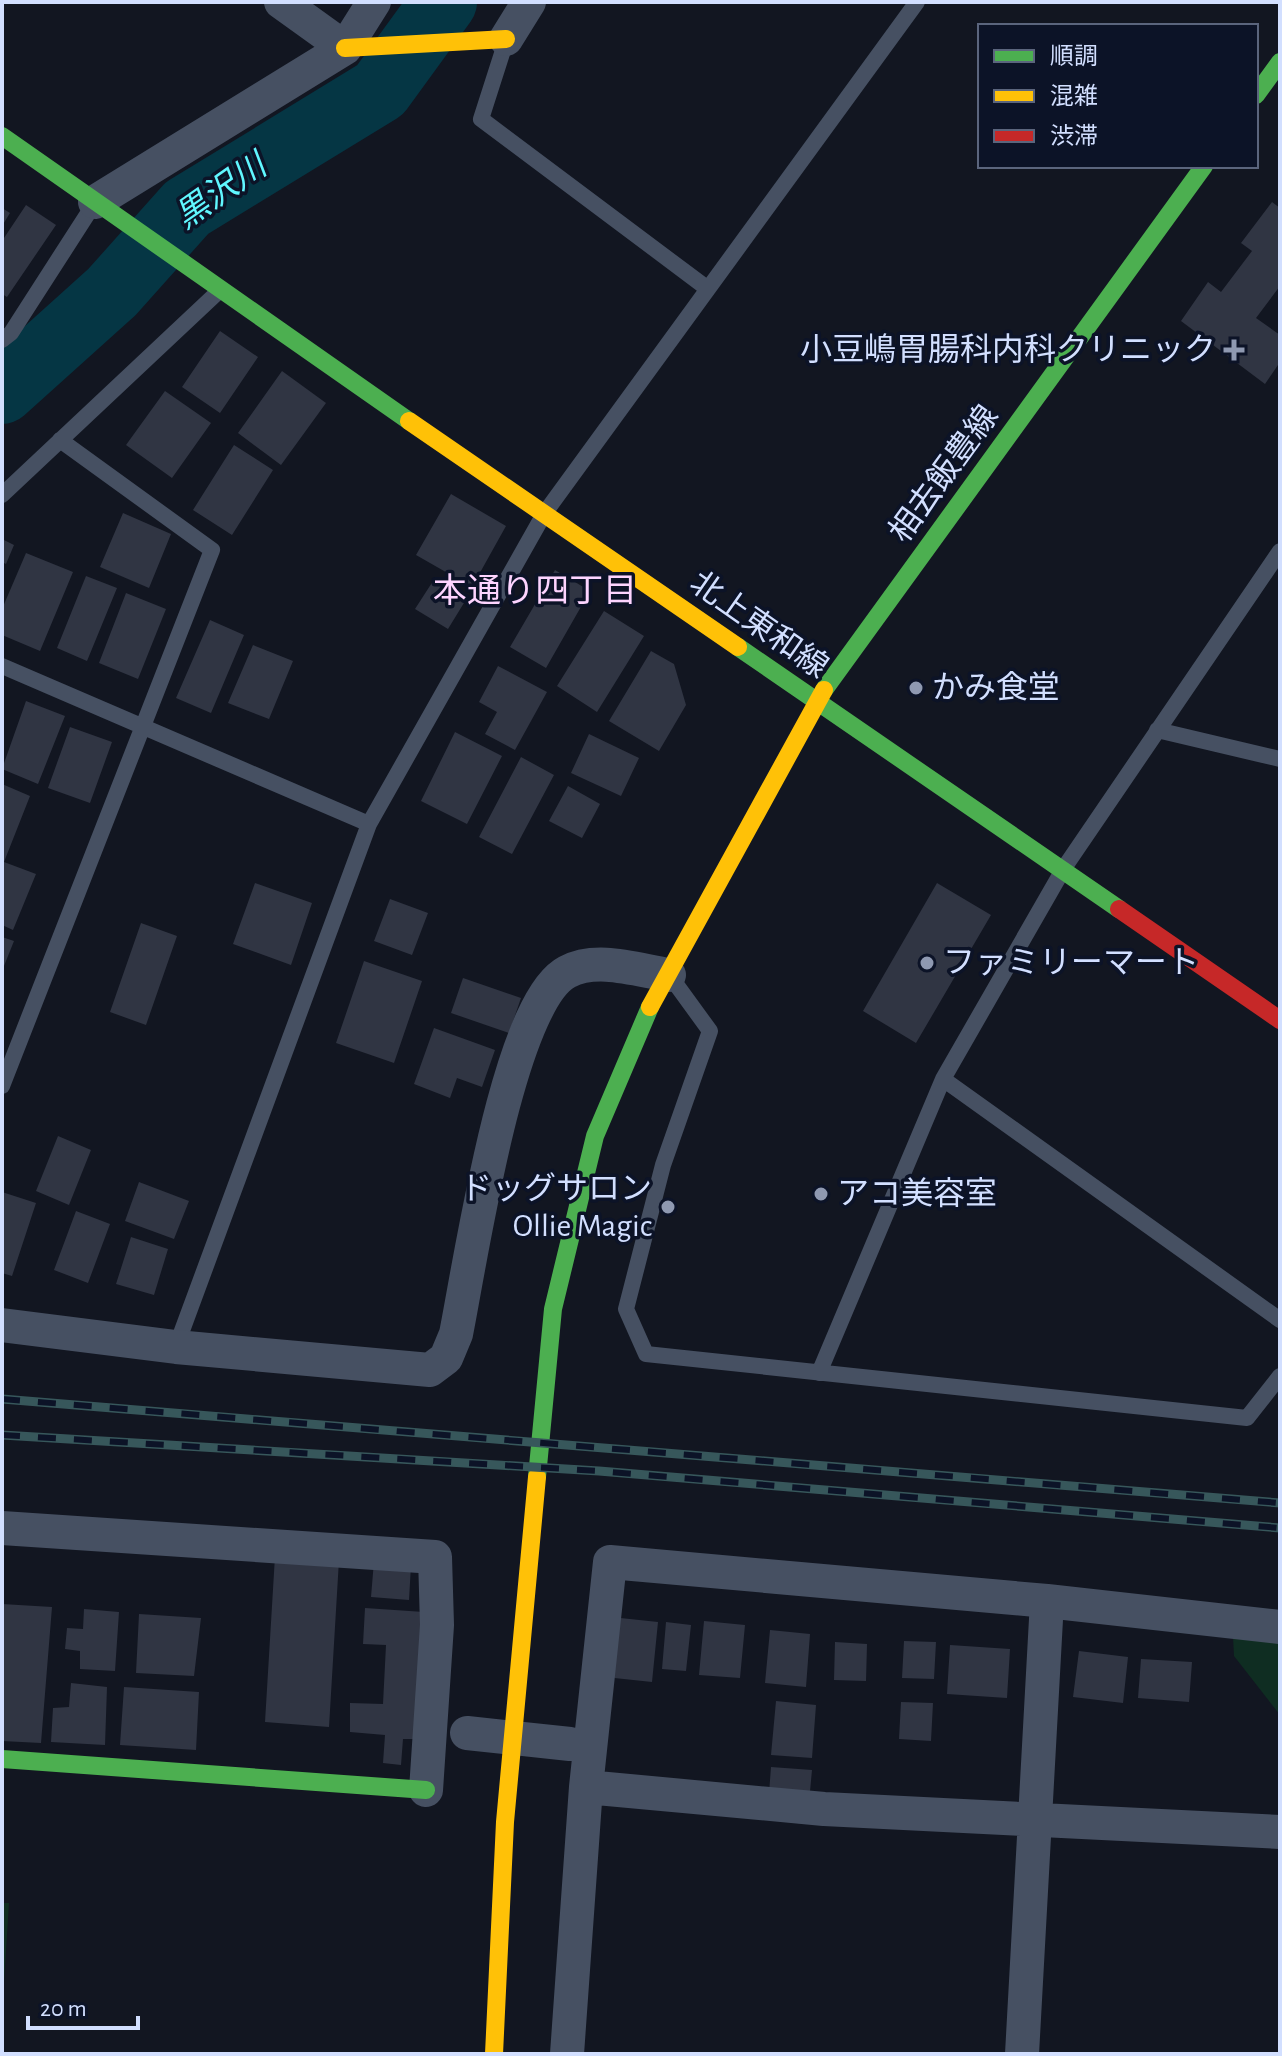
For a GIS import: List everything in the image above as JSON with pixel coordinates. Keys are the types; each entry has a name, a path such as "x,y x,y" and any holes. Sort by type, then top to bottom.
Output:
{"main road":[{"path":"345,48 506,39"},
{"path":"1258,92 1280,62"},
{"path":"2,136 95,202"},
{"name":"相去飯豊線","path":"494,2054 506,1806 553,1309 595,1136 650,1007 816,701 1203,168"},
{"name":"北上東和線","path":"95,202 211,285 1064,868 1280,1020"},
{"path":"2,1759 426,1790"}],"street":[{"path":"281,2 345,48"},
{"path":"95,202 345,48 374,2"},
{"path":"506,39 529,2"},
{"path":"2,1325 176,1347 430,1370 446,1358 456,1334 507,1089 546,991 567,972 597,964 669,975"},
{"path":"2,1528 435,1557 437,1625 426,1790"},
{"path":"567,2054 586,1787 610,1562 1047,1601 1280,1627"},
{"path":"1022,2054 1047,1601"},
{"path":"467,1733 570,1744"},
{"path":"586,1787 824,1809 1034,1822 1280,1832"}],"lane":[{"path":"176,1347 369,824 544,514 917,2"},
{"path":"506,39 481,119 708,289"},
{"path":"5,335 95,202"},
{"path":"2,495 211,285"},
{"path":"2,1086 212,550 60,440"},
{"path":"819,1373 943,1079 1064,868 1280,551"},
{"path":"2,666 142,729 369,824"},
{"path":"1157,730 1280,759"},
{"path":"669,975 710,1031 663,1165 626,1309 646,1354 1247,1418 1280,1376"},
{"path":"943,1079 1280,1320"}],"green space":[{"path":"1232,1618 1280,1622 1280,1715 1234,1656"},
{"path":"2,1903 9,1903 2,2014"}],"building":[{"path":"1272,202 1280,208 1280,286 1256,318 1280,335 1280,362 1265,384 1181,321 1208,282 1221,292 1252,251 1241,243"},
{"path":"26,205 56,225 7,297 2,294 2,241"},
{"path":"2,208 10,213 2,226"},
{"path":"220,331 258,357 220,413 182,387"},
{"path":"282,371 326,403 281,465 238,433"},
{"path":"165,391 211,423 172,478 126,445"},
{"path":"234,445 273,470 232,535 193,510"},
{"path":"451,494 506,526 472,587 416,555"},
{"path":"123,513 171,534 149,588 100,567"},
{"path":"2,539 14,545 6,564 2,562"},
{"path":"26,553 73,572 40,651 2,635 2,609"},
{"path":"555,570 590,591 546,668 510,647"},
{"path":"86,576 117,588 87,661 57,648"},
{"path":"435,578 467,598 448,629 415,609"},
{"path":"126,593 166,609 138,679 99,663"},
{"path":"604,611 644,636 597,712 557,686"},
{"path":"210,620 244,635 211,713 176,698"},
{"path":"253,645 293,661 269,719 228,703"},
{"path":"651,651 674,664 686,705 659,751 609,721"},
{"path":"498,666 547,692 515,750 485,734 497,712 479,702"},
{"path":"26,701 65,716 38,784 2,769"},
{"path":"70,727 112,742 90,803 48,788"},
{"path":"455,732 502,756 467,824 421,801"},
{"path":"589,734 639,758 621,796 571,773"},
{"path":"521,757 554,775 512,854 479,837"},
{"path":"2,784 30,796 4,862 36,874 13,930 2,925"},
{"path":"568,786 600,804 582,838 549,821"},
{"path":"255,883 312,903 291,965 233,944"},
{"name":"ファミリーマート","path":"937,883 991,915 916,1043 863,1011"},
{"path":"390,899 428,913 412,955 374,941"},
{"path":"141,923 177,936 146,1025 110,1012"},
{"path":"2,937 14,941 2,971"},
{"path":"364,961 422,981 394,1063 336,1043"},
{"path":"463,978 521,998 509,1033 451,1013"},
{"path":"434,1028 495,1050 482,1087 457,1078 450,1098 414,1084"},
{"path":"58,1136 91,1150 69,1205 36,1191"},
{"path":"139,1182 189,1201 174,1239 125,1221"},
{"path":"2,1192 36,1203 12,1276 2,1273"},
{"path":"76,1211 110,1224 88,1283 54,1270"},
{"path":"131,1237 168,1249 154,1295 116,1284"},
{"path":"275,1556 339,1560 329,1727 265,1722"},
{"path":"374,1561 411,1565 409,1600 371,1597"},
{"path":"2,1604 52,1607 41,1743 2,1741"},
{"path":"365,1608 424,1612 416,1739 403,1739 401,1765 383,1763 385,1735 350,1732 350,1703 383,1704 386,1645 363,1644"},
{"path":"84,1609 119,1612 115,1671 80,1669 80,1651 65,1649 67,1628 83,1629"},
{"path":"139,1614 201,1618 194,1676 136,1673"},
{"path":"611,1617 658,1622 652,1682 605,1677"},
{"path":"704,1621 745,1625 740,1678 699,1675"},
{"path":"666,1622 691,1625 686,1671 662,1669"},
{"path":"770,1630 810,1634 806,1687 765,1683"},
{"path":"904,1641 936,1642 934,1679 902,1678"},
{"path":"835,1642 867,1644 866,1681 834,1680"},
{"path":"950,1645 1010,1649 1007,1698 947,1694"},
{"path":"1079,1651 1128,1657 1123,1703 1073,1697"},
{"path":"1141,1659 1192,1662 1189,1702 1138,1698"},
{"path":"71,1683 107,1687 105,1745 51,1742 53,1708 69,1707"},
{"path":"124,1687 199,1692 196,1750 120,1745"},
{"path":"776,1701 816,1705 812,1758 771,1755"},
{"path":"901,1702 933,1703 931,1741 899,1739"},
{"path":"771,1767 812,1770 807,1824 767,1820"}],"waterway":[{"name":"黒沢川","path":"2,391 112,292 187,208 380,90 444,2"}],"railway":[{"path":"2,1399 1280,1503"},
{"path":"2,1435 599,1471 1280,1528"}],"traffic: fast":[{"path":"1258,92 1280,62"},
{"path":"2,136 409,421"},
{"path":"824,690 1203,168"},
{"path":"738,647 1119,909"},
{"path":"537,1477 553,1309 595,1136 650,1007"},
{"path":"2,1759 426,1790"}],"traffic: slow":[{"path":"345,48 506,39"},
{"path":"409,421 738,647"},
{"path":"650,1007 824,690"},
{"path":"494,2054 505,1822 537,1477"}],"traffic: jam":[{"path":"1119,909 1280,1020"}],"place":[{"name":"小豆嶋胃腸科内科クリニック","path":"1234,350"},
{"name":"かみ食堂","path":"916,688"},
{"name":"ファミリーマート","path":"927,963"},
{"name":"アコ美容室","path":"821,1194"},
{"name":"ドッグサロン Ollie Magic","path":"668,1207"}],"district":[{"name":"本通り四丁目","path":"535,592"}]}
